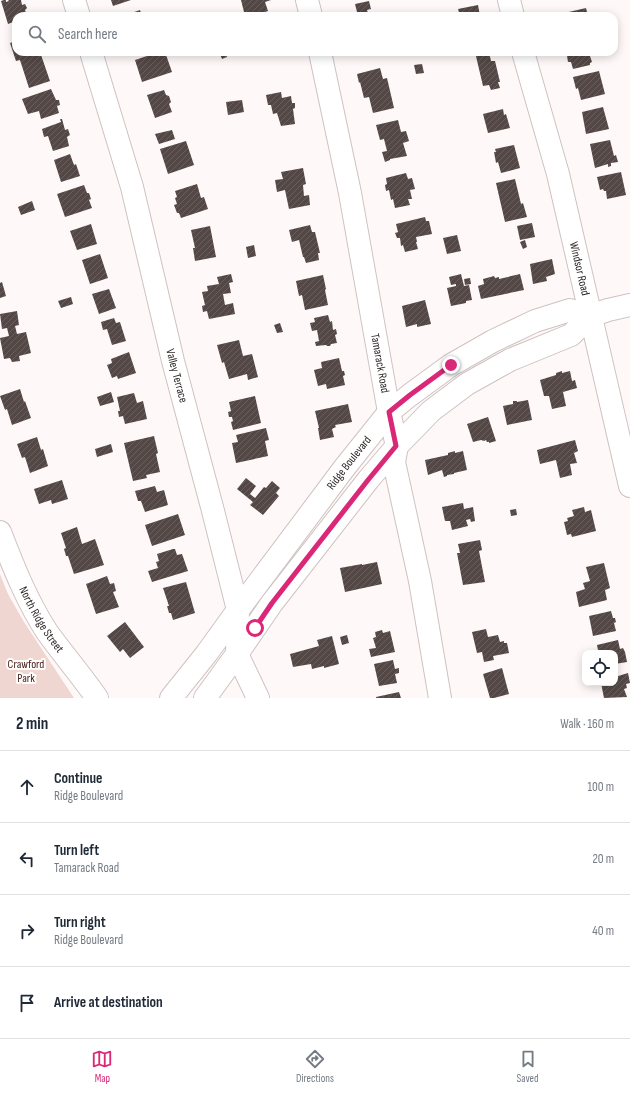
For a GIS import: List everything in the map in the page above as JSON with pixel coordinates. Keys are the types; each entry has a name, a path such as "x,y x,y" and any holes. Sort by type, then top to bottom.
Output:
{"street":[{"path":"74,0 78,12"},
{"path":"307,0 310,12"},
{"path":"508,0 512,12"},
{"name":"Valley Terrace","path":"92,56 132,187 173,360 238,610 237,654 258,698"},
{"name":"Tamarack Road","path":"321,56 350,193 396,446 394,462 420,581 440,698"},
{"name":"Windsor Road","path":"524,56 558,174 630,486"},
{"path":"205,698 272,603 368,480 396,446 431,411 467,384 510,360 571,335 590,316 630,305"},
{"name":"Ridge Boulevard","path":"171,698 207,653 345,467 389,412 451,365 493,341 535,321 570,310 590,316"},
{"name":"North Ridge Street","path":"0,532 9,557 26,594 47,631 97,698"}],"green space":[{"name":"Crawford Park","path":"0,574 8,594 24,622 74,698 0,698"}],"building":[{"path":"6,0 6,2 9,1 8,0 21,0 22,5 25,4 27,8 25,10 26,12 12,12 12,22 8,24 1,1"},
{"path":"111,0 131,0 113,6"},
{"path":"241,0 271,0 265,2 268,11 244,12"},
{"path":"369,1 371,9 367,10 368,12 357,12 355,4"},
{"path":"478,5 479,12 459,12 458,9"},
{"path":"586,8 587,12 569,12"},
{"path":"14,56 41,56 50,81 29,88 20,60 16,61"},
{"path":"147,56 166,56 172,72 142,82 135,60"},
{"path":"221,56 227,56 227,57 222,59"},
{"path":"476,56 490,56 491,61 495,61 500,82 498,82 500,88 491,90 489,85 483,86"},
{"path":"567,56 590,56 592,62 590,65 573,69 571,62 568,62"},
{"path":"422,64 424,73 416,74 414,65"},
{"path":"380,68 383,79 387,78 394,108 373,113 369,97 364,98 357,74"},
{"path":"599,71 605,94 581,100 573,77"},
{"path":"51,89 56,100 59,100 60,105 57,106 59,113 41,119 39,111 28,114 22,99"},
{"path":"164,90 166,95 169,96 171,102 169,104 172,112 155,118 147,95"},
{"path":"281,92 282,98 291,96 292,103 295,103 295,108 293,109 295,124 281,126 277,113 273,114 271,105 268,105 266,95"},
{"path":"242,100 244,112 228,115 226,102"},
{"path":"603,107 609,129 586,134 582,112"},
{"path":"503,109 510,128 488,133 483,114"},
{"path":"60,119 62,119 65,130 68,129 70,135 67,137 69,146 53,151 48,136 44,137 42,129 61,122"},
{"path":"398,120 401,132 406,131 409,141 403,143 407,156 390,159 385,162 382,152 387,151 384,139 380,140 376,125"},
{"path":"172,130 175,139 159,144 155,134"},
{"path":"610,140 614,156 616,155 618,162 611,163 611,166 608,167 608,164 595,168 590,144"},
{"path":"186,141 194,165 168,174 160,149"},
{"path":"514,145 520,168 501,173 498,162 496,163 494,152 496,152 495,149"},
{"path":"70,154 74,165 76,164 80,176 61,182 54,160"},
{"path":"303,168 306,184 303,185 304,196 309,195 310,205 289,209 285,190 277,192 275,180 283,179 281,172"},
{"path":"621,172 626,195 607,199 606,191 603,189 600,190 597,177"},
{"path":"406,173 408,179 412,178 415,189 410,190 412,199 408,199 410,205 395,208 393,199 391,200 389,190 386,191 386,178"},
{"path":"515,179 521,204 523,203 527,217 505,222 496,183"},
{"path":"197,184 201,198 204,197 208,209 181,218 174,205 177,204 175,191"},
{"path":"84,185 87,193 89,193 91,199 89,200 92,208 65,217 57,194"},
{"path":"32,201 35,210 21,215 18,207"},
{"path":"425,217 426,221 429,221 432,234 416,237 418,249 405,252 403,245 401,246 400,238 397,238 395,233 398,232 396,224"},
{"path":"532,223 535,237 520,240 517,226"},
{"path":"91,224 97,244 77,250 70,231"},
{"path":"310,225 312,232 315,232 320,253 318,253 319,260 306,263 299,240 292,242 289,230"},
{"path":"210,226 216,257 195,261 193,248 195,248 191,230"},
{"path":"457,235 461,251 447,254 443,238"},
{"path":"525,240 527,247 523,249 520,242"},
{"path":"254,245 256,256 248,258 246,247"},
{"path":"100,254 108,278 90,284 82,260"},
{"path":"552,259 555,274 546,277 547,281 533,284 530,264"},
{"path":"231,274 233,282 229,283 231,293 223,294 225,305 233,303 235,314 209,319 207,311 203,312 202,306 205,305 202,292 208,291 207,286 219,284 217,277"},
{"path":"461,274 464,286 469,285 472,300 466,301 466,303 451,306 447,288 456,286 456,284 451,285 449,277"},
{"path":"520,274 524,290 481,299 478,286 484,284 483,279 494,276 495,278 499,277 499,279"},
{"path":"323,275 328,305 305,310 302,295 299,296 296,281"},
{"path":"470,278 471,284 465,285 464,279"},
{"path":"2,282 6,296 0,298 0,283"},
{"path":"109,289 116,308 99,314 92,294"},
{"path":"71,297 73,304 61,308 58,301"},
{"path":"425,300 431,324 417,327 417,324 406,327 402,306"},
{"path":"17,311 19,325 15,326 17,334 26,332 31,353 19,356 20,361 12,362 10,358 4,359 0,338 9,336 7,328 2,329 0,314"},
{"path":"328,315 330,322 332,321 333,330 336,329 337,334 335,335 337,343 331,344 330,346 316,346 315,342 319,341 317,330 312,331 310,323 315,322 314,318"},
{"path":"114,318 116,323 120,322 126,341 112,345 107,329 103,330 101,322"},
{"path":"280,323 283,332 277,333 274,325"},
{"path":"239,340 243,356 252,354 258,377 248,380 247,374 229,379 224,362 222,363 217,345"},
{"path":"129,352 136,373 118,379 117,376 112,378 107,365 112,363 111,359"},
{"path":"339,358 342,371 344,371 345,375 343,376 345,385 327,389 326,384 318,386 314,370 322,368 321,362"},
{"path":"562,371 562,373 570,371 572,381 575,380 577,388 563,392 566,406 552,409 549,396 544,396 540,380 556,375 556,373"},
{"path":"20,389 31,418 12,425 7,409 5,410 0,396"},
{"path":"111,392 114,402 100,406 97,397"},
{"path":"134,393 137,403 143,401 147,419 125,424 123,416 119,417 118,411 120,411 117,397"},
{"path":"255,396 261,423 233,430 231,422 233,421 232,417 229,417 228,412 231,411 229,402"},
{"path":"528,400 532,420 507,425 503,406 513,404 513,401 517,402"},
{"path":"348,404 352,422 335,425 336,427 332,429 334,437 320,440 315,411"},
{"path":"488,417 496,441 489,443 486,440 473,442 467,424"},
{"path":"266,428 269,440 265,441 268,456 236,463 232,443 238,442 236,435"},
{"path":"154,436 160,472 146,475 147,478 133,481 124,443"},
{"path":"37,437 41,450 43,449 48,466 30,473 25,457 22,458 17,444"},
{"path":"575,440 578,451 574,453 577,463 570,464 572,475 560,478 556,460 540,464 537,450"},
{"path":"111,444 113,452 97,457 95,449"},
{"path":"455,451 455,453 463,451 467,470 444,477 442,470 428,475 425,460 448,455 448,453"},
{"path":"246,478 256,486 250,494 255,498 264,487 266,488 272,481 280,488 276,493 279,496 263,515 250,505 253,502 237,489"},
{"path":"62,480 68,499 52,504 51,500 39,504 34,489"},
{"path":"155,486 157,492 164,490 168,505 145,512 141,501 138,501 135,491"},
{"path":"463,503 464,509 473,507 475,521 471,522 470,519 466,520 468,526 452,530 450,521 445,521 442,507"},
{"path":"584,507 585,512 591,510 596,531 572,537 571,534 567,535 564,522 568,521 567,518 574,516 572,510"},
{"path":"516,509 517,515 511,516 510,510"},
{"path":"178,514 185,535 152,546 145,525"},
{"path":"77,527 82,544 95,539 104,565 74,574 68,556 66,556 64,549 66,548 61,533"},
{"path":"480,540 482,550 479,551 485,582 463,585 457,553 460,553 458,544"},
{"path":"175,549 177,555 182,554 188,571 152,582 148,571 158,568 156,562 159,561 157,554"},
{"path":"377,562 382,584 345,592 340,568"},
{"path":"604,563 610,588 605,590 607,600 579,607 576,592 585,589 583,583 590,581 586,567"},
{"path":"107,576 110,584 114,583 116,591 113,592 119,607 96,614 86,584"},
{"path":"186,582 195,613 173,620 171,613 169,613 167,606 169,606 163,588"},
{"path":"611,611 616,622 614,623 616,631 593,636 589,616"},
{"path":"125,622 144,647 130,658 123,649 120,652 107,636"},
{"path":"486,629 488,637 498,635 500,642 504,641 504,643 507,643 509,653 493,656 494,660 484,662 482,652 477,653 472,632"},
{"path":"382,630 383,633 390,631 395,652 371,657 369,649 376,648 373,638 376,637 375,632"},
{"path":"347,635 349,643 342,645 340,637"},
{"path":"332,636 339,664 324,668 324,666 312,669 311,664 293,667 290,654 319,646 317,640"},
{"path":"618,640 620,649 623,648 625,652 627,662 618,664 618,650 598,650 597,645"},
{"path":"393,660 395,669 399,668 399,673 395,674 397,683 379,686 374,664"},
{"path":"502,668 509,694 490,698 483,674"},
{"path":"628,673 630,683 626,684 627,688 624,689 627,697 604,698 602,686 618,686 618,676"},
{"path":"399,692 401,698 376,698 376,697"}],"route":[{"path":"255,628 272,603 396,446 389,412 451,365"}]}
